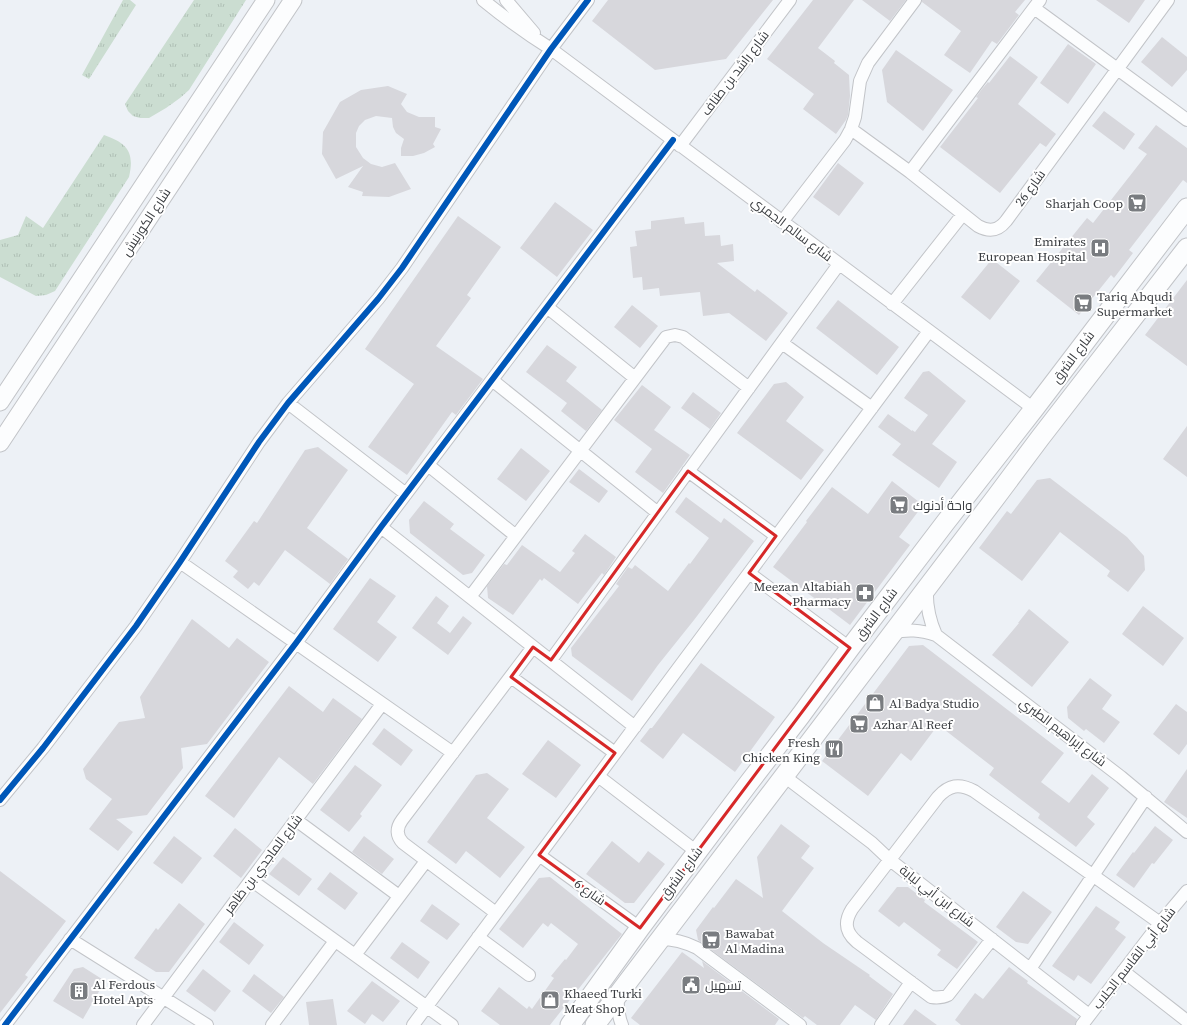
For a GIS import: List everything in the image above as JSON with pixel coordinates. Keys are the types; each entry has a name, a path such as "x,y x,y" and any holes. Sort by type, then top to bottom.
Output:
{"main road":[{"name":"شارع الكورنيش","path":"0,402 266,0"},
{"name":"شارع الكورنيش","path":"0,443 293,0"},
{"path":"152,212 163,183 195,131 194,123 188,117"},
{"name":"شارع الشرق","path":"570,1025 640,928 850,648 1187,208"},
{"name":"شارع الشرق","path":"601,1020 660,939 996,498 1040,438 1187,248"},
{"path":"44,377 39,369 40,360 62,326 67,301"},
{"path":"559,1025 571,1012 588,1000"}],"street":[{"name":"شارع سالم الجمري","path":"483,0 1034,409"},
{"name":"شارع سالم الجمري","path":"506,0 533,32 550,49"},
{"path":"0,800 97,679 136,626 259,442 288,404 378,299 402,268 550,49 588,0"},
{"name":"شارع راشد بن طناف","path":"5,1025 296,643 381,527 547,307 790,0"},
{"path":"782,222 846,140 855,117 858,93 863,72 868,63 915,0"},
{"name":"شارع 26","path":"851,129 910,172 984,230 996,230 1002,226 1168,0"},
{"path":"910,172 1037,4 1118,69 1187,120"},
{"path":"892,304 963,214"},
{"path":"551,660 839,264"},
{"path":"547,307 635,378"},
{"path":"413,1025 929,331"},
{"path":"470,597 663,340 670,335 683,337 749,388"},
{"path":"782,343 872,408"},
{"path":"492,380 658,513"},
{"path":"288,404 406,494"},
{"path":"428,465 516,536"},
{"path":"688,471 776,536"},
{"path":"381,527 635,726"},
{"path":"180,562 453,753"},
{"path":"749,573 850,648"},
{"path":"927,588 926,600 928,612 936,635"},
{"name":"شارع إبراهيم الطبري","path":"892,633 903,630 914,630 936,635 1146,797 1187,832"},
{"path":"496,913 403,843 397,835 397,829 402,820 533,647"},
{"path":"510,677 615,753"},
{"name":"شارع الماجدي بن ظاهر","path":"143,1025 382,704"},
{"path":"598,776 697,852"},
{"name":"شارع ابن أبي لبابة","path":"784,776 872,843 890,860 1089,1015"},
{"path":"992,938 948,995 943,998 937,998 931,997 857,942 851,937 848,930 848,916 944,791 951,787 966,787 974,791 1160,923"},
{"path":"1030,969 1146,797"},
{"path":"296,820 399,896"},
{"name":"شارع 6","path":"539,855 640,928"},
{"path":"355,955 426,861"},
{"path":"251,880 452,1025"},
{"name":"شارع أبي القاسم الجلاب","path":"1082,1025 1160,923 1187,891"},
{"path":"478,937 529,975"},
{"path":"70,939 207,1025"},
{"path":"660,939 673,939 685,942 697,948 800,1025"},
{"path":"272,1025 335,941"},
{"path":"1123,971 1187,1021"},
{"path":"881,1025 911,982"},
{"path":"619,994 617,1005 622,1025"}],"highlighted area":[{"path":"688,471 776,536 749,573 850,648 640,928 539,855 615,753 511,677 533,647 551,660"}],"green space":[{"path":"123,0 130,0 136,5 89,79 82,75"},
{"path":"194,0 246,0 189,90 166,108 149,118 133,116 128,111 125,104"},
{"path":"104,135 124,145 130,155 131,168 129,177 55,291 46,295 36,296 0,277 0,240 18,235 26,216 43,228"}],"building":[{"path":"608,0 773,0 726,59 655,70 592,21"},
{"path":"813,0 854,0 818,48 835,61 834,63 849,75 850,96 848,115 836,134 803,109 814,94 767,59"},
{"path":"862,0 906,0 890,21"},
{"path":"922,0 1025,0 1015,12 1019,15 997,44 992,41 970,73 944,55 961,31 922,2"},
{"path":"1096,0 1145,0 1129,23"},
{"path":"1162,37 1187,57 1187,70 1172,87 1141,62"},
{"path":"1068,44 1096,64 1068,104 1040,83"},
{"path":"896,50 953,90 923,131 887,102 882,70"},
{"path":"1010,56 1038,77 1018,104 1056,134 1046,147 1040,143 1000,193 940,147 978,98 976,97 982,89 988,82 989,83"},
{"path":"388,86 407,94 401,104 407,112 419,117 435,117 435,127 441,129 433,144 435,147 424,153 413,156 401,156 401,148 404,139 396,133 393,127 392,118 376,116 365,120 359,126 356,133 356,147 363,158 371,164 382,167 395,163 411,189 389,197 362,196 363,192 348,187 363,166 336,179 322,154 323,132 340,102 361,90"},
{"path":"1104,111 1135,134 1124,150 1092,126"},
{"path":"1156,125 1187,148 1187,183 1183,180 1129,250 1133,253 1114,278 1111,275 1079,315 1036,281 1087,218 1093,223 1147,154 1138,148"},
{"path":"838,163 864,183 839,216 813,197"},
{"path":"555,202 593,230 557,277 520,248"},
{"path":"458,216 501,247 467,295 471,298 436,346 483,379 456,415 452,412 407,475 368,447 414,384 365,349"},
{"path":"684,217 685,224 704,222 705,236 720,235 721,246 733,244 734,261 717,263 755,292 757,289 788,313 766,341 729,313 703,316 700,292 660,296 659,288 643,290 642,277 633,278 630,247 637,246 635,231 651,229 651,221"},
{"path":"992,259 1020,281 990,320 961,297"},
{"path":"1187,280 1187,366 1145,335"},
{"path":"838,300 899,347 877,375 816,328"},
{"path":"632,305 658,326 640,348 614,327"},
{"path":"547,345 577,367 566,381 602,410 586,431 561,411 567,403 526,372"},
{"path":"929,371 966,401 932,444 957,462 939,488 892,455 901,444 878,427 888,414 915,432 928,415 904,398 923,372"},
{"path":"786,382 804,397 786,421 824,450 801,480 737,433 774,384"},
{"path":"642,385 671,407 654,430 690,455 663,493 635,472 652,449 614,420"},
{"path":"693,392 721,413 710,429 681,408"},
{"path":"1187,426 1187,477 1163,459"},
{"path":"318,447 348,470 307,528 348,559 330,584 285,550 259,586 254,582 248,589 233,577 238,571 225,561 254,521 257,523 305,450"},
{"path":"521,448 550,471 526,501 497,479"},
{"path":"579,469 608,491 599,503 569,482"},
{"path":"1050,478 1127,537 1144,556 1145,570 1128,592 1107,576 1110,571 1060,532 1022,581 979,548 1007,511 1011,514 1037,480"},
{"path":"892,481 923,505 899,537 910,545 850,625 773,567 832,487 868,514"},
{"path":"686,497 721,523 724,518 754,541 632,701 572,656 571,648 619,586 616,584 628,567 632,569 635,565 668,591 689,563 690,564 709,538 675,512"},
{"path":"424,501 454,524 450,529 485,555 472,573 463,575 410,533 409,520"},
{"path":"585,534 616,557 604,575 602,573 578,604 544,578 542,581 540,579 513,615 488,598 487,586 504,564 507,565 522,545 560,572 575,553 572,551"},
{"path":"370,578 396,596 377,622 397,637 378,662 333,629"},
{"path":"436,596 449,606 437,623 450,633 463,616 472,623 448,655 412,628"},
{"path":"1143,606 1184,638 1163,666 1122,634"},
{"path":"1029,609 1069,642 1032,687 992,655"},
{"path":"192,619 229,648 237,638 269,662 207,744 181,748 183,768 147,815 116,819 133,832 118,851 89,829 112,799 86,779 83,769 119,722 145,718 140,697"},
{"path":"923,645 1064,753 1041,782 1069,803 1092,774 1109,788 1087,817 1095,824 1076,847 1038,818 1040,814 989,775 994,768 941,727 938,731 935,729 911,761 901,753 868,796 822,761 909,646"},
{"path":"701,663 775,717 735,772 683,733 663,759 640,741 650,728 652,728"},
{"path":"1090,678 1112,695 1102,709 1120,722 1104,743 1086,729 1084,731 1068,718 1067,707"},
{"path":"289,686 323,712 333,698 362,719 313,784 279,757 234,818 205,796"},
{"path":"1176,704 1187,712 1187,744 1179,755 1153,734"},
{"path":"384,728 413,750 401,766 372,744"},
{"path":"548,740 581,765 556,798 522,774"},
{"path":"355,765 382,785 360,814 362,816 349,832 320,810"},
{"path":"1187,769 1187,818 1164,802"},
{"path":"487,773 509,789 487,818 525,847 500,878 466,851 456,864 427,842 476,775"},
{"path":"781,824 810,846 801,858 814,868 782,911 823,943 870,975 869,976 893,994 876,1020 855,1005 840,1025 817,1025 805,1016 803,1018 698,940 696,930 736,879 763,898 757,857"},
{"path":"1155,826 1173,840 1154,864 1152,863 1134,888 1116,875"},
{"path":"235,828 262,850 241,878 213,856"},
{"path":"174,836 202,858 182,884 153,863"},
{"path":"364,836 394,859 382,874 352,852"},
{"path":"612,841 639,863 648,851 665,864 634,903 625,903 586,874"},
{"path":"283,857 312,879 299,896 269,874"},
{"path":"0,871 66,921 25,975 28,977 0,1013"},
{"path":"330,872 358,893 345,910 317,889"},
{"path":"550,877 622,934 550,1025 500,1025 481,1011 499,987 527,1009 529,1006 532,1009 554,978 551,976 578,944 551,923 548,927 543,923 523,948 499,929 539,878"},
{"path":"897,887 908,887 925,900 924,902 978,942 957,969 937,955 941,950 904,922 899,927 878,911"},
{"path":"1023,891 1052,912 1028,944 1016,942 996,927"},
{"path":"179,903 205,924 169,972 156,972 134,958 156,928 158,930"},
{"path":"432,904 460,924 447,940 420,921"},
{"path":"1096,906 1120,922 1115,929 1126,937 1091,984 1078,975 1074,981 1052,966"},
{"path":"234,922 264,945 249,965 219,942"},
{"path":"402,942 430,962 418,979 390,958"},
{"name":"تسهيل","path":"682,952 704,968 702,961 779,1019 775,1025 640,1025 631,1018"},
{"name":"Al Ferdous Hotel Apts","path":"83,967 105,981 83,1019 53,1001 74,969"},
{"path":"1009,967 1028,981 1027,983 1077,1019 1075,1025 961,1025 955,1020 975,993 983,999"},
{"path":"203,969 231,991 215,1012 186,991"},
{"path":"254,974 284,997 271,1013 242,991"},
{"path":"372,981 400,1001 383,1022 372,1014 365,1024 347,1011"},
{"path":"333,999 337,1025 309,1025 306,1002"},
{"path":"915,1009 937,1025 903,1025"}],"cycle path":[{"path":"0,800 43,748 136,626 259,442 288,403 378,299 402,268 551,49 588,0"},
{"path":"5,1025 296,643 381,527 673,140"}],"place":[{"name":"Sharjah Coop","path":"1137,203"},
{"name":"Emirates European Hospital","path":"1100,248"},
{"name":"Tariq Abqudi Supermarket","path":"1083,303"},
{"name":"واحة أدنوك","path":"899,505"},
{"name":"Meezan Altabiah Pharmacy","path":"865,593"},
{"name":"Al Badya Studio","path":"875,703"},
{"name":"Azhar Al Reef","path":"859,724"},
{"name":"Fresh Chicken King","path":"834,749"},
{"name":"Bawabat Al Madina","path":"711,940"},
{"name":"تسهيل","path":"691,985"},
{"name":"Al Ferdous Hotel Apts","path":"79,991"},
{"name":"Khaeed Turki Meat Shop","path":"550,1000"}]}
